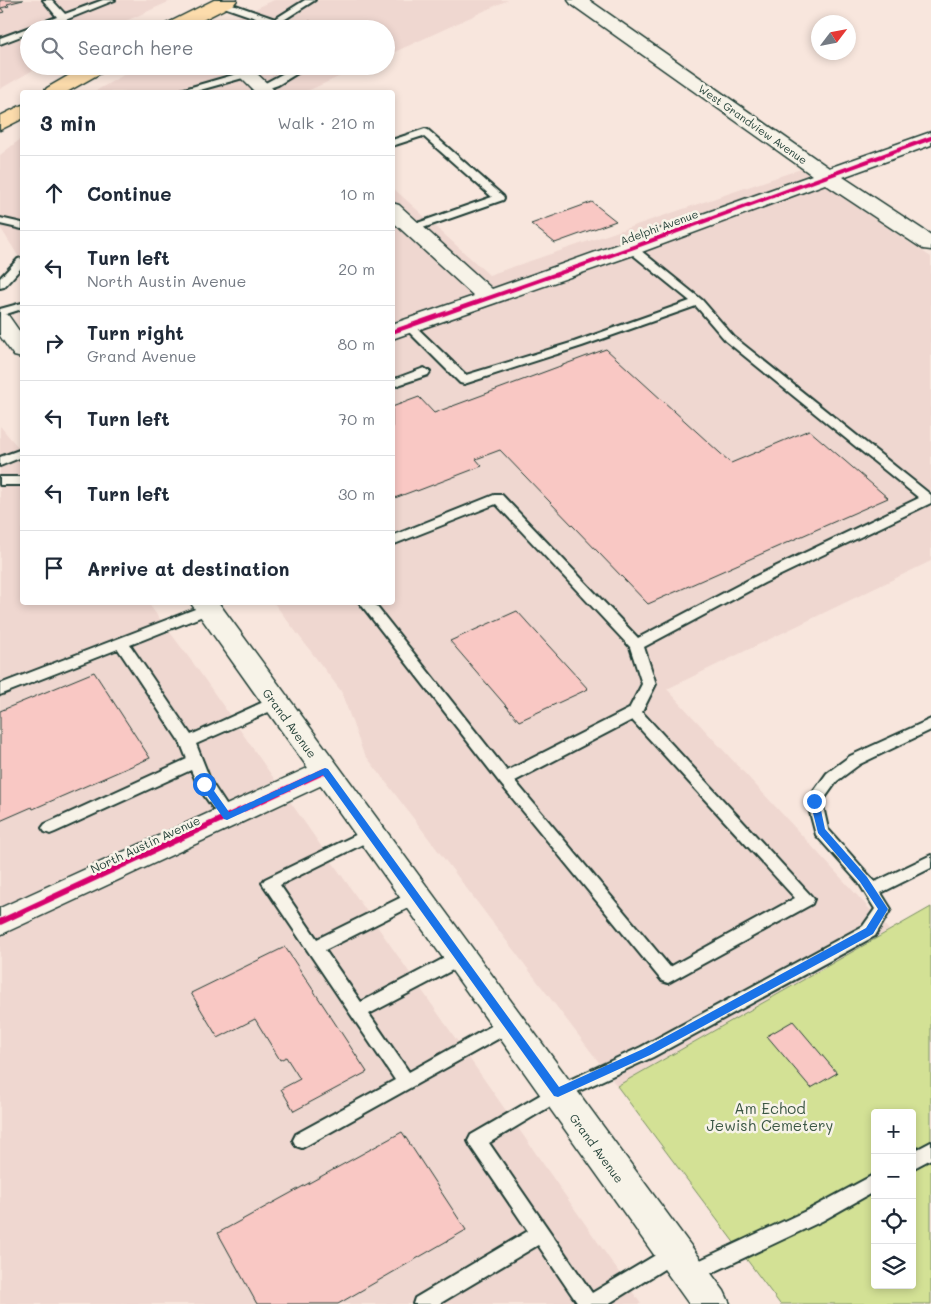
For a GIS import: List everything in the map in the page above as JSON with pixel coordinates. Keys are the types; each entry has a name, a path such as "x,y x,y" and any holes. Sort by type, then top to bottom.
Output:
{"main road":[{"path":"192,20 225,2"},
{"path":"57,90 83,75"}],"street":[{"name":"West Grandview Avenue","path":"577,0 827,176 931,244"},
{"path":"247,75 263,90"},
{"name":"Adelphi Avenue","path":"401,329 931,138"},
{"path":"395,212 489,298"},
{"path":"0,320 20,348"},
{"name":"Grand Avenue","path":"205,606 711,1304"},
{"name":"North Austin Avenue","path":"0,922 325,771"}],"lane":[{"path":"47,0 64,18"},
{"path":"59,20 111,0"},
{"path":"279,20 311,0"},
{"path":"225,2 271,20"},
{"path":"0,41 20,33"},
{"path":"189,90 229,75"},
{"path":"263,90 289,75"},
{"path":"395,142 425,132 499,198 413,228"},
{"path":"0,221 20,226"},
{"path":"630,248 698,302 730,339 928,500 759,580 636,645"},
{"path":"0,285 20,263"},
{"path":"401,329 464,380 578,344 698,302"},
{"path":"0,313 20,307"},
{"path":"395,383 424,372"},
{"path":"0,462 20,454"},
{"path":"0,481 20,481"},
{"path":"395,540 498,498 636,645 649,684 634,713 505,779"},
{"path":"367,605 505,779 668,976 806,899 634,713"},
{"path":"0,690 120,643 205,606"},
{"path":"120,643 188,742 204,784 227,816"},
{"path":"188,742 275,702"},
{"path":"871,1184 816,1215 682,1264 590,1304 477,1141 558,1093 647,1052 869,931 883,909 864,879 821,831 814,801 832,777 855,760 931,724"},
{"path":"50,828 196,761"},
{"path":"370,834 270,883 406,1082"},
{"path":"872,891 931,861"},
{"path":"314,948 416,897"},
{"path":"358,1012 460,958"},
{"path":"302,1140 508,1025"},
{"path":"916,1159 931,1150"},
{"path":"422,1304 541,1233"}],"shaded area":[{"path":"0,0 173,0 128,20 20,20 20,75 24,75 0,89"},
{"path":"274,0 508,0 395,52 395,20 231,20"},
{"path":"123,75 343,75 309,90 97,90"},
{"path":"20,140 20,259 0,227 0,155"},
{"path":"801,169 931,257 931,561 667,689 889,930 617,1086 363,752 341,691 276,605 395,605 395,190 489,275"},
{"path":"0,426 20,450 20,605 150,605 196,667 641,1304 0,1304"}],"green space":[{"name":"Am Echod Jewish Cemetery","path":"931,907 931,1304 780,1304 617,1086"}],"building":[{"path":"0,0 23,0 7,4 9,6 1,8 4,12 0,13"},
{"path":"592,202 616,221 555,243 531,224"},
{"path":"606,349 731,463 809,430 888,498 648,604 500,450 476,459 482,466 395,498 395,406 419,397 434,413"},
{"path":"517,611 588,689 519,721 450,641"},
{"path":"94,672 150,758 33,809 32,807 0,821 0,711"},
{"path":"285,947 367,1072 294,1111 281,1089 300,1079 286,1057 280,1060 255,1019 218,1038 191,993"},
{"path":"793,1021 837,1073 811,1088 767,1036"},
{"path":"402,1132 466,1230 338,1304 257,1304 218,1233"}],"cycle path":[{"path":"395,331 631,248 931,138"},
{"path":"0,922 325,771"}],"route":[{"path":"204,784 227,816 325,771 558,1093 647,1052 869,931 883,909 864,879 821,831 814,801"}]}
